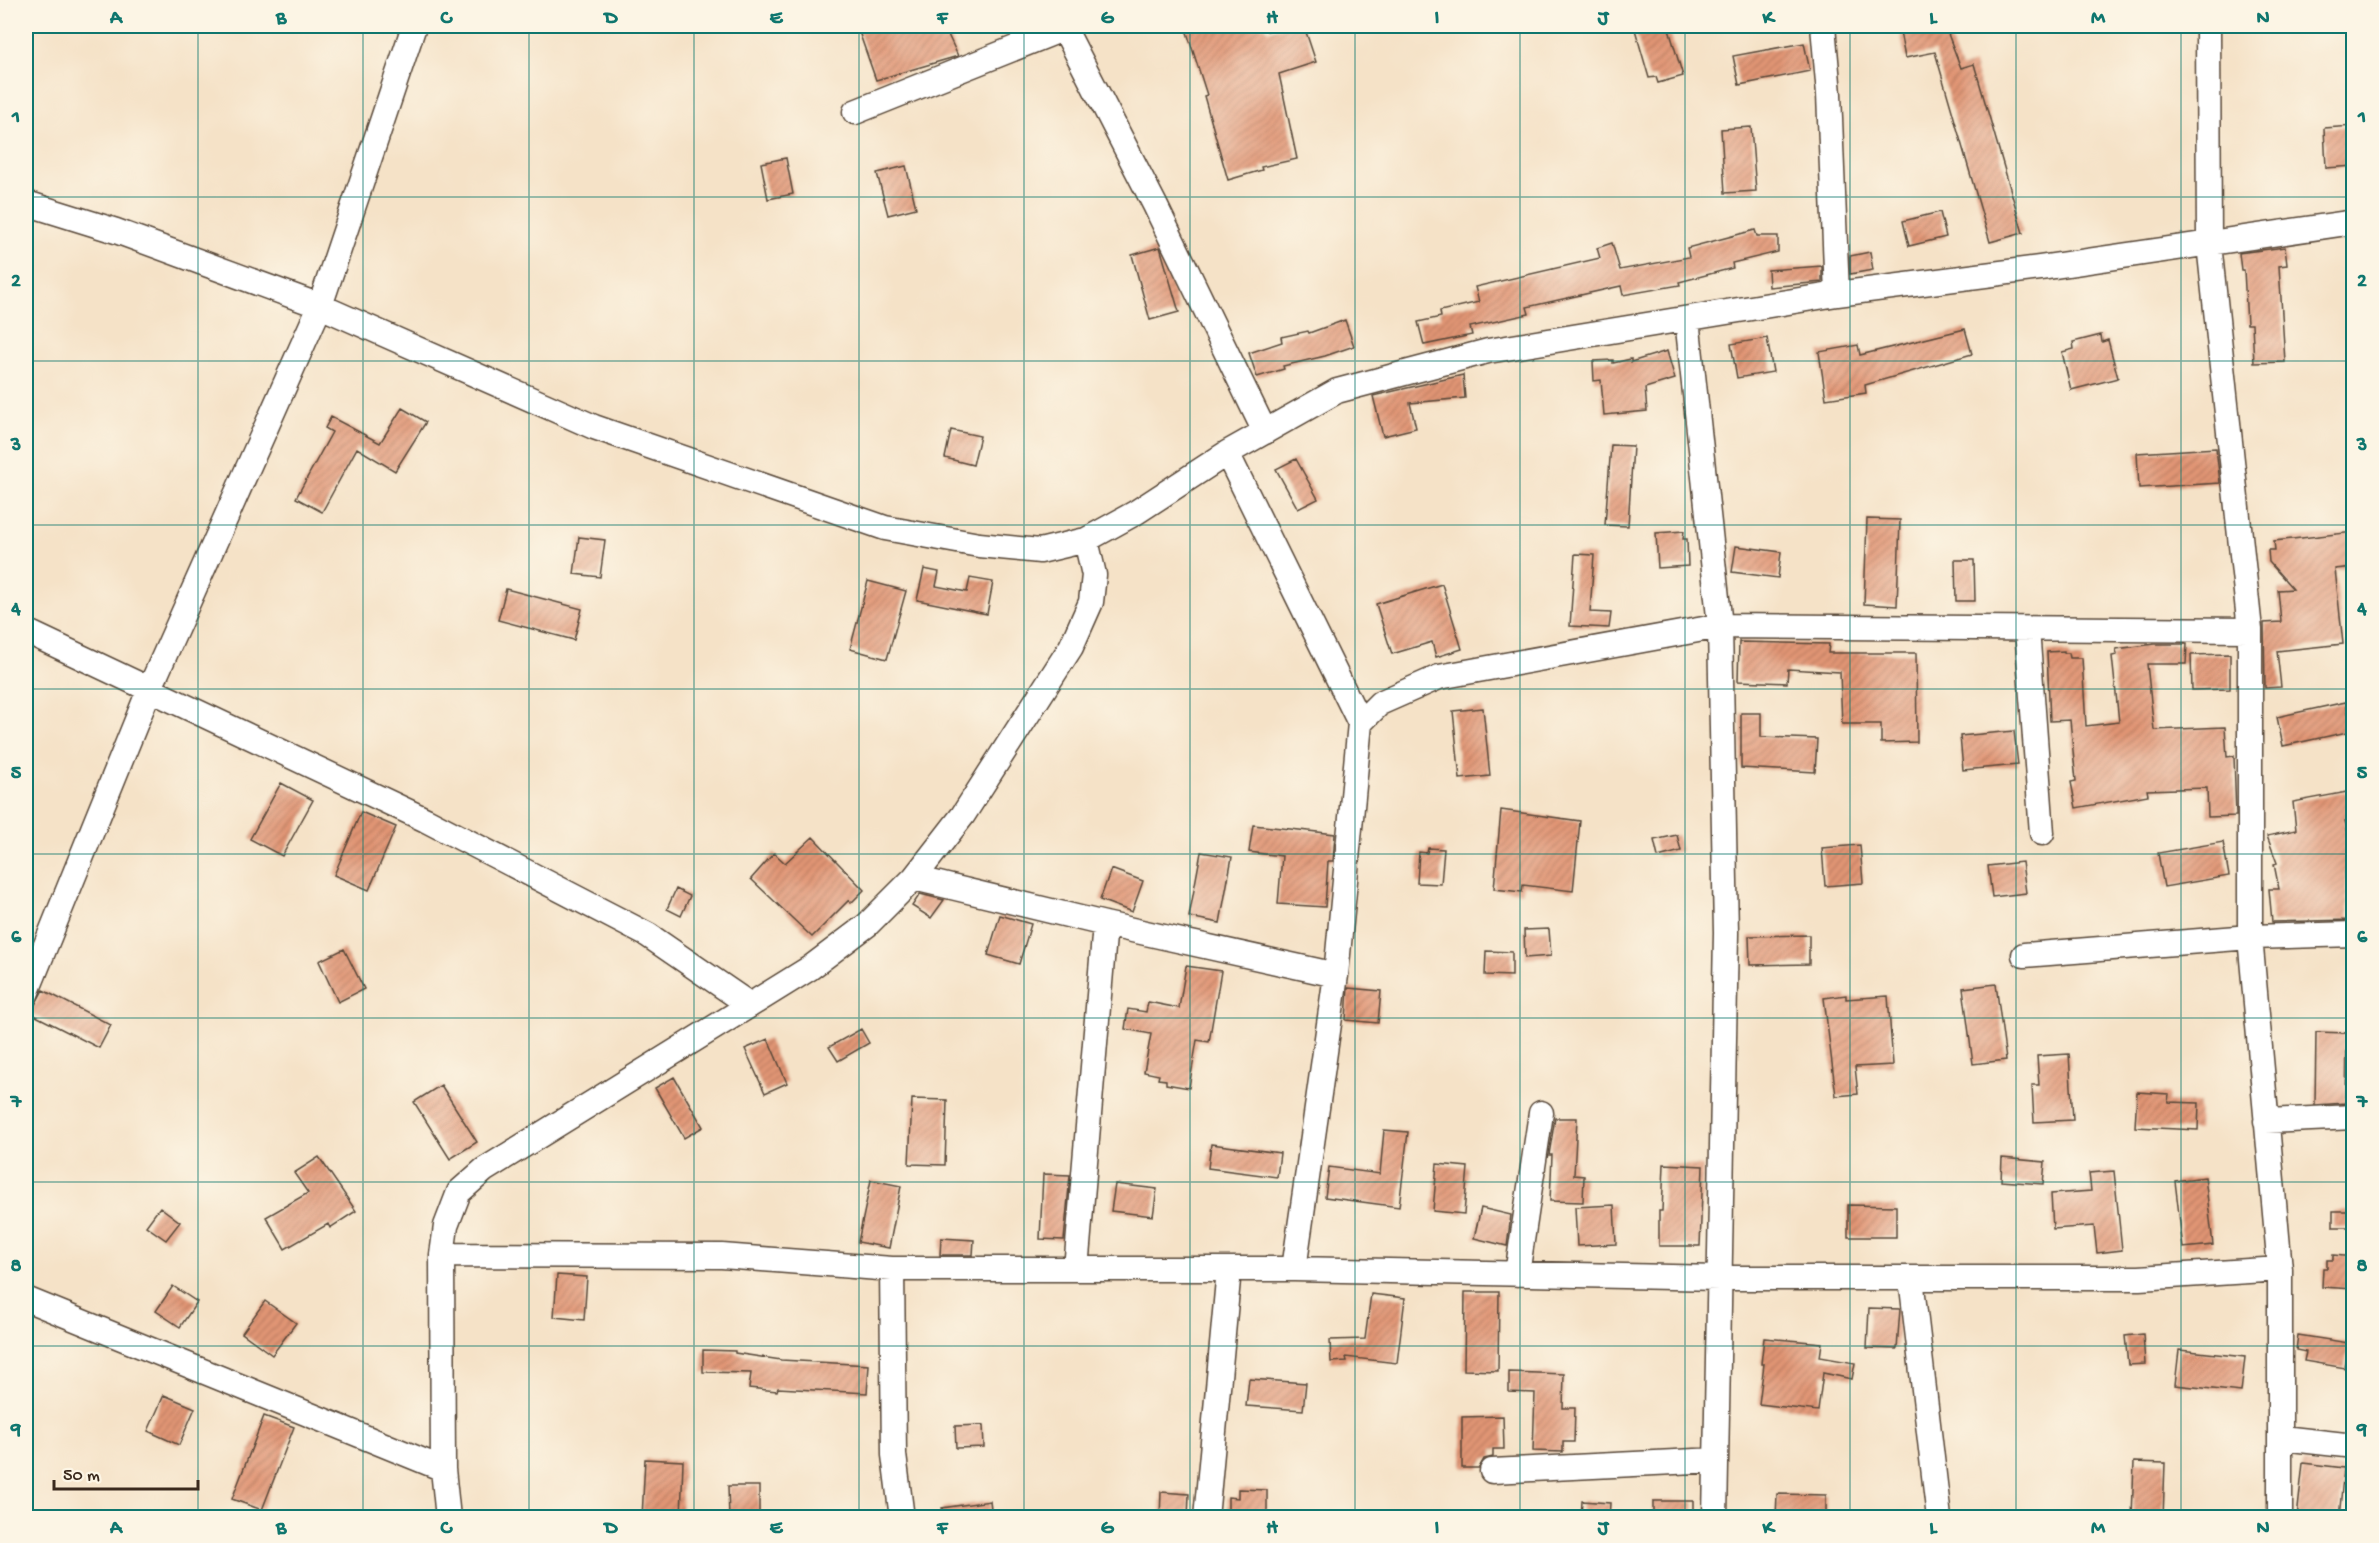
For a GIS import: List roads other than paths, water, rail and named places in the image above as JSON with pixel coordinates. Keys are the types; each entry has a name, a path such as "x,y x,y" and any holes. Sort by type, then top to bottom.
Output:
{"street":[{"path":"26,994 150,688 320,306 414,26"},
{"path":"855,112 1065,26 1265,432"},
{"path":"1823,26 1829,94 1837,294"},
{"path":"2208,26 2209,244 2250,630 2250,937 2280,1269 2282,1438 2280,1518"},
{"path":"26,202 116,231 320,306 594,427 885,528 979,545 1040,551 1086,540 1135,513 1227,453 1336,391 1456,359 1488,351 1837,294 2354,222"},
{"path":"1687,319 1720,626 1726,933 1715,1518"},
{"path":"1227,453 1360,723 1336,975 1294,1269"},
{"path":"448,1518 443,1469 442,1255 446,1226 459,1192 484,1170 810,968 867,925 914,878 963,815 1071,647 1091,602 1094,575 1086,540"},
{"path":"1360,723 1380,703 1439,677 1720,626 2250,630"},
{"path":"2027,629 2042,833"},
{"path":"26,632 150,688 426,820 648,935 750,1005"},
{"path":"914,878 1105,924 1336,975"},
{"path":"1076,1269 1105,924"},
{"path":"2025,955 2250,937 2354,934"},
{"path":"1516,1274 1541,1113"},
{"path":"2266,1121 2354,1117"},
{"path":"442,1255 722,1256 892,1269 1294,1269 1719,1278 2139,1278 2280,1269"},
{"path":"892,1269 894,1455 902,1518"},
{"path":"1206,1518 1229,1269"},
{"path":"1911,1278 1940,1518"},
{"path":"26,1299 443,1469"},
{"path":"2282,1438 2354,1446"},
{"path":"1492,1470 1716,1460"}]}
